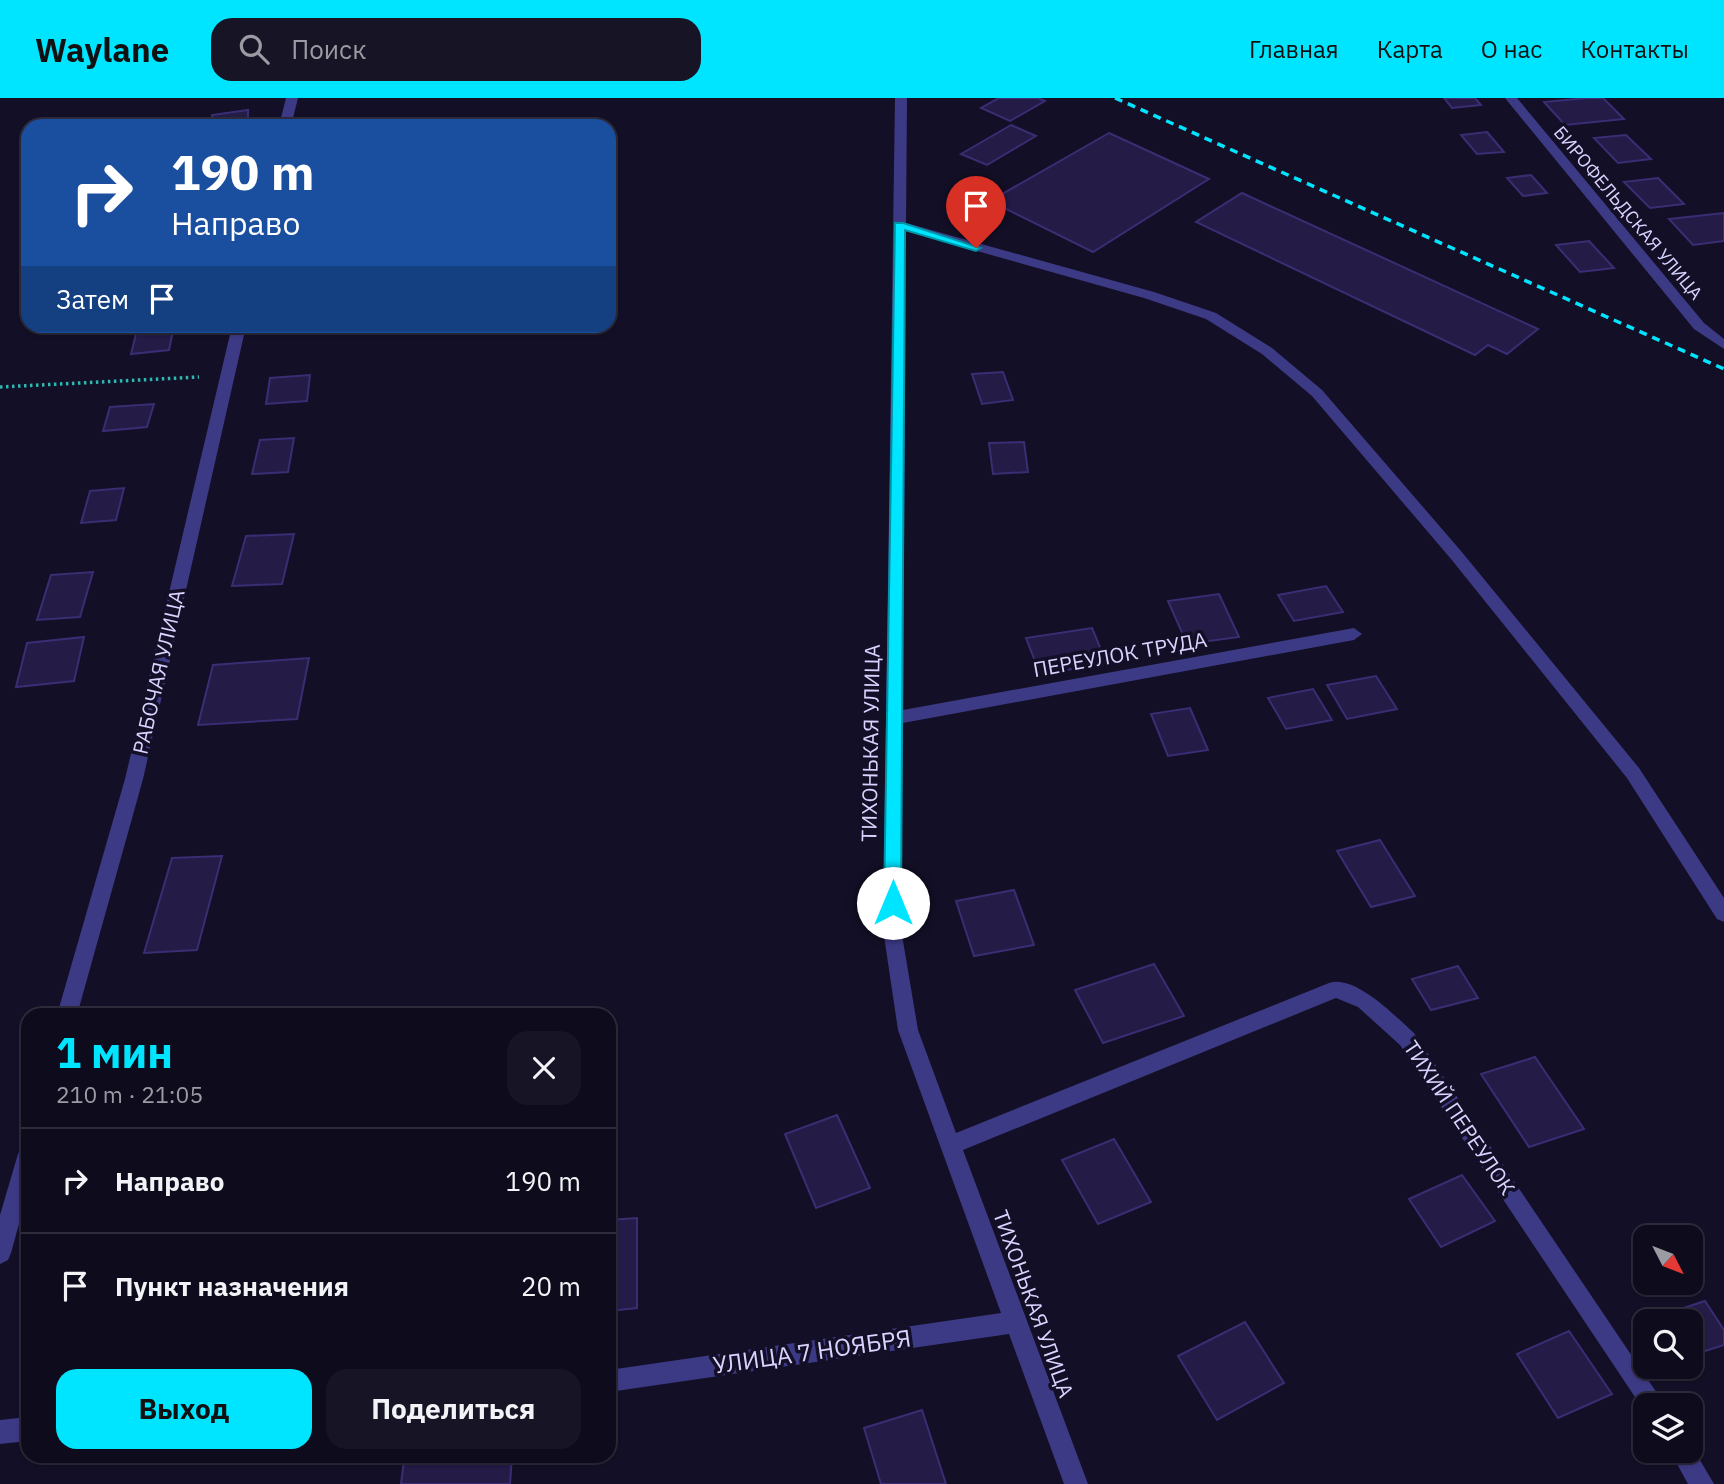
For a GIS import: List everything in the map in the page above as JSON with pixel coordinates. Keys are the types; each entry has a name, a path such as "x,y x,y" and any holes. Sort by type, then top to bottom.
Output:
{"street":[{"path":"287,119 292,98"},
{"name":"ТИХОНЬКАЯ УЛИЦА","path":"901,98 892,929 908,1030 1076,1484"},
{"name":"БИРОФЕЛЬДСКАЯ УЛИЦА","path":"1511,98 1699,326 1724,345"},
{"path":"899,225 1149,295 1211,316 1267,351 1317,393 1456,555 1591,721 1633,773 1724,914"},
{"name":"РАБОЧАЯ УЛИЦА","path":"69,1008 134,779 237,333"},
{"name":"ПЕРЕУЛОК ТРУДА","path":"894,718 1354,634"},
{"name":"ТИХИЙ ПЕРЕУЛОК","path":"950,1145 1336,989 1366,1001 1407,1039 1646,1393"},
{"path":"0,1253 21,1179"},
{"name":"УЛИЦА 7 НОЯБРЯ","path":"616,1380 1016,1322"},
{"path":"0,1432 21,1430"},
{"path":"1689,1463 1702,1484"}],"path":[{"path":"0,387 228,375"}],"building":[{"path":"999,98 1038,98 1045,101 1010,121 981,108"},
{"path":"1444,98 1475,98 1481,105 1452,108"},
{"path":"1603,98 1624,119 1565,125 1544,102"},
{"path":"248,110 248,119 212,119 212,115"},
{"path":"1011,125 1036,136 987,165 961,154"},
{"path":"1487,132 1504,152 1477,154 1461,135"},
{"path":"1109,133 1209,179 1093,252 990,201"},
{"path":"1626,135 1651,159 1618,163 1594,138"},
{"path":"1531,175 1547,193 1523,196 1507,178"},
{"path":"1658,178 1684,204 1650,208 1624,182"},
{"path":"1242,193 1538,329 1507,354 1488,345 1475,355 1196,222"},
{"path":"1724,213 1724,241 1693,245 1669,219"},
{"path":"1589,241 1614,268 1580,272 1556,245"},
{"path":"136,333 173,333 169,350 131,354"},
{"path":"1003,372 1013,400 982,404 972,374"},
{"path":"310,375 307,401 266,404 270,378"},
{"path":"154,404 147,427 103,431 110,407"},
{"path":"294,438 288,472 252,474 260,440"},
{"path":"1024,442 1028,472 993,474 989,443"},
{"path":"124,488 116,520 81,523 90,491"},
{"path":"294,534 282,584 232,586 246,536"},
{"path":"93,572 80,617 37,620 51,575"},
{"path":"1326,586 1343,612 1294,621 1278,595"},
{"path":"1219,594 1239,637 1187,644 1168,601"},
{"path":"1092,628 1107,664 1040,674 1026,638"},
{"path":"84,637 74,681 16,687 27,643"},
{"path":"309,658 297,719 198,725 213,665"},
{"path":"1376,676 1397,709 1347,719 1327,685"},
{"path":"1313,689 1332,720 1286,729 1268,698"},
{"path":"1190,708 1208,750 1168,756 1151,714"},
{"path":"1380,840 1415,896 1371,907 1337,851"},
{"path":"222,856 197,950 144,953 172,858"},
{"path":"1014,890 1034,945 974,956 956,901"},
{"path":"1154,964 1184,1016 1103,1043 1075,990"},
{"path":"1458,966 1478,998 1431,1010 1412,979"},
{"path":"1535,1057 1584,1129 1529,1147 1481,1074"},
{"path":"837,1115 870,1188 816,1208 785,1134"},
{"path":"1114,1139 1151,1202 1098,1224 1062,1160"},
{"path":"1462,1175 1495,1221 1441,1247 1409,1199"},
{"path":"637,1218 637,1308 616,1310 616,1220"},
{"path":"1705,1301 1724,1330 1724,1345 1703,1352 1703,1309 1681,1309"},
{"path":"1245,1322 1284,1383 1217,1420 1178,1356"},
{"path":"1569,1331 1612,1394 1558,1418 1517,1354"},
{"path":"922,1410 946,1484 881,1484 864,1428"},
{"path":"404,1463 512,1463 510,1484 401,1484"}],"railway":[{"path":"1115,98 1724,369"}],"route":[{"path":"893,903 899,225 976,248"}]}
